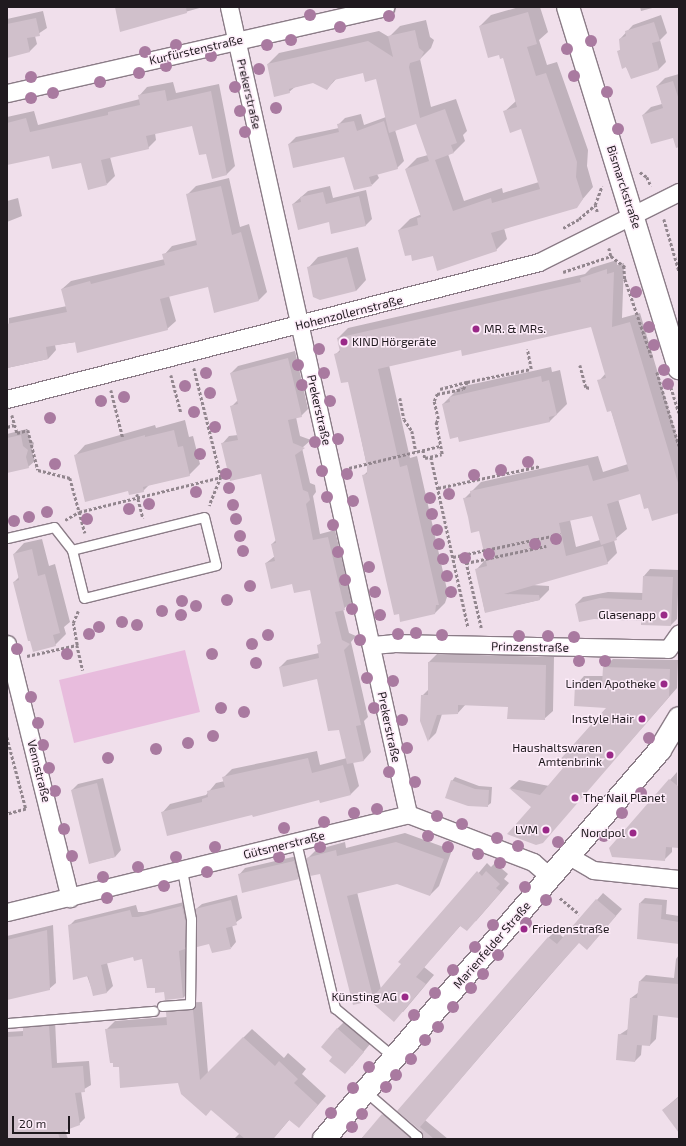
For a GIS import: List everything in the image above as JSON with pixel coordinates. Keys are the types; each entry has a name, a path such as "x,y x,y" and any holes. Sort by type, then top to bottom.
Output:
{"street":[{"name":"Prekerstraße","path":"229,7 372,645 408,814"},
{"name":"Kurfürstenstraße","path":"7,93 385,7"},
{"name":"Bismarckstraße","path":"568,7 614,160 634,214 679,368"},
{"name":"Hohenzollernstraße","path":"7,399 300,325 538,262 679,192"},
{"name":"Prinzenstraße","path":"372,645 668,649 679,633"},
{"name":"Vennstraße","path":"7,644 70,898"},
{"name":"Marienfelder Straße","path":"324,1139 365,1091 553,886 569,856 660,750 679,718"},
{"name":"Marienfelder Straße","path":"660,750 679,737"},
{"name":"Gütsmerstraße","path":"7,912 70,898 408,814"},
{"path":"408,814 533,862 553,886"},
{"path":"569,856 593,870 679,879"}],"lane":[{"path":"7,538 54,527 72,550 84,598 216,565 204,517 72,550"},
{"path":"296,842 335,1008 395,1058"},
{"path":"7,1023 158,1009 190,1004 191,919 182,870"},
{"path":"365,1091 417,1136 415,1139"}],"path":[{"path":"633,174 639,171 647,176 652,187"},
{"path":"598,214 595,205 600,187 605,185"},
{"path":"662,212 679,271"},
{"path":"610,250 611,256 624,265 625,279 646,339 679,446"},
{"path":"668,252 673,251"},
{"path":"440,388 531,369 527,349"},
{"path":"580,365 586,387 590,388"},
{"path":"194,369 221,477 204,517"},
{"path":"171,375 181,412"},
{"path":"423,450 425,458 442,454 436,423 438,419 434,401 437,394 463,389 467,382"},
{"path":"111,390 123,438"},
{"path":"400,398 404,419 412,431 416,452"},
{"path":"12,415 17,433 28,430 38,470 70,478 88,546"},
{"path":"7,427 14,425"},
{"path":"333,472 440,446"},
{"path":"431,457 470,634 478,646"},
{"path":"438,488 541,466"},
{"path":"54,527 79,512 221,477"},
{"path":"137,494 146,531"},
{"path":"453,558 561,534"},
{"path":"478,646 466,563 546,546"},
{"path":"83,670 73,623 84,598"},
{"path":"11,660 77,644"},
{"path":"7,737 26,809 7,814"},
{"path":"553,886 579,914"}],"shaded area":[{"path":"185,650 200,712 74,743 59,680"}],"building":[{"path":"115,7 186,7 187,13 120,32"},
{"path":"528,12 537,44 527,47 536,76 546,73 577,162 576,177 583,199 577,208 491,233 497,251 437,271 433,256 412,261 411,255 405,256 398,230 418,225 417,218 421,217 405,169 429,161 416,124 389,133 376,79 365,82 363,73 334,80 327,90 313,83 289,89 290,93 274,97 267,64 368,41 393,57 388,36 415,30 419,48 424,52 420,60 410,63 409,67 420,118 445,109 457,143 451,145 454,153 435,160 453,211 491,198 492,203 540,189 521,129 510,133 503,111 517,107 503,58 500,59 499,55 488,58 479,26"},
{"path":"36,18 40,36 27,38 30,52 7,58 7,24"},
{"path":"654,22 660,41 652,43 659,70 631,79 626,67 622,69 617,51 620,50 619,39 626,36 625,31"},
{"path":"673,81 679,100 679,147 676,148 673,138 651,144 642,115 663,108 656,86"},
{"path":"165,90 167,101 211,91 227,175 212,179 206,154 199,155 192,126 146,136 149,149 101,160 107,185 88,190 81,163 52,169 49,156 7,165 7,123 26,118 30,132 108,115 108,112 140,105 138,95"},
{"path":"354,121 357,131 384,121 398,169 369,177 372,186 354,190 344,157 293,168 288,144 339,132 337,124"},
{"path":"221,186 232,235 241,232 259,301 214,313 208,287 160,299 168,330 77,353 75,342 46,347 48,359 7,368 7,324 67,312 61,289 90,281 91,284 165,265 162,254 197,245 186,194"},
{"path":"323,192 326,204 359,196 366,226 331,234 329,222 298,230 292,204 301,202 300,197"},
{"path":"347,257 356,291 320,300 313,297 307,267"},
{"path":"607,269 607,274 614,272 612,327 630,322 679,486 679,513 652,521 648,508 644,509 640,494 607,504 617,540 601,545 592,516 559,523 566,556 603,546 608,564 504,594 539,595 540,600 485,613 475,569 487,566 479,531 471,533 463,498 471,497 470,491 588,465 593,481 629,471 611,411 607,412 597,380 606,378 591,327 462,356 461,350 378,369 400,467 407,465 439,605 436,605 435,614 400,622 399,614 394,615 362,475 367,474 367,466 348,382 341,383 334,354 340,352 337,338 581,282 580,278"},
{"path":"288,358 302,417 288,420 293,443 305,448 295,455 303,490 308,492 310,500 306,504 313,540 328,537 345,610 335,612 342,640 350,644 344,650 361,725 356,726 364,761 347,764 339,730 328,731 317,679 283,687 279,667 319,658 317,645 321,644 310,590 294,593 292,584 271,589 265,563 275,561 271,544 276,543 261,474 230,481 221,443 238,440 230,406 238,404 230,373"},
{"path":"541,376 542,382 549,380 557,415 549,417 550,422 459,442 458,437 450,439 442,404 450,402 449,397"},
{"path":"174,430 178,447 183,446 190,476 143,487 144,492 129,495 128,491 85,502 74,455 145,435 145,437"},
{"path":"21,435 23,446 28,450 26,457 29,468 7,473 7,438"},
{"path":"32,549 38,576 45,574 60,633 53,635 56,646 33,652 30,641 28,641 13,582 19,580 13,554"},
{"path":"643,576 673,577 671,626 641,625 641,621 594,619 579,622 575,604 600,598 642,600"},
{"path":"428,662 546,665 545,720 507,719 508,707 458,705 458,714 437,715 428,742 420,721 421,695 428,695"},
{"path":"603,667 670,669 669,697 543,843 536,845 507,834 531,807 509,788 540,795 563,768 557,763 606,708 574,706 575,684 602,685"},
{"path":"308,758 312,773 343,765 351,795 320,803 319,800 253,817 252,815 167,836 161,812 202,802 202,799 208,797 207,791 225,787 222,777"},
{"path":"669,779 679,787 679,848 666,847 665,861 612,857 609,848"},
{"path":"451,780 475,789 489,790 488,807 468,806 445,798"},
{"path":"97,783 115,857 89,864 71,790"},
{"path":"396,842 444,859 430,896 397,884 347,896 373,997 401,964 398,962 477,871 482,876 486,871 500,884 496,888 501,892 467,931 460,926 416,977 426,984 394,1022 370,1001 353,1005 320,874 310,876 306,858 336,850 337,856"},
{"path":"294,861 299,879 242,893 238,874"},
{"path":"596,899 616,916 587,950 579,943 535,992 420,1127 434,1139 422,1139 421,1131 397,1111 548,937 557,944"},
{"path":"231,900 237,925 226,928 231,949 212,953 209,944 197,947 195,909"},
{"path":"639,903 662,905 661,919 679,922 679,944 637,939"},
{"path":"182,906 185,920 185,949 179,951 183,998 165,1000 164,992 155,993 155,988 147,988 142,959 134,961 133,957 101,965 107,993 93,996 88,976 73,980 68,925 130,910 132,917 138,917"},
{"path":"47,930 50,990 7,1000 7,940"},
{"path":"639,981 679,984 679,1018 653,1015 650,1046 637,1045 635,1062 616,1060 618,1034 627,1035 630,998 637,998"},
{"path":"193,1010 200,1080 243,1037 275,1066 279,1061 298,1079 294,1083 318,1105 299,1128 289,1120 273,1139 245,1139 211,1110 206,1116 181,1094 178,1083 120,1088 119,1067 113,1067 113,1063 110,1063 105,1029 167,1025 166,1012"},
{"path":"49,1026 52,1068 83,1066 85,1092 75,1093 80,1125 58,1133 60,1139 7,1139 7,1037 23,1036 23,1028"},
{"path":"337,1028 364,1052 345,1074 329,1061 332,1057 321,1047"},
{"path":"679,1097 679,1133 662,1110"},
{"path":"382,1114 409,1137 409,1139 361,1139"}],"place":[{"name":"MR. & MRs.","path":"476,329"},
{"name":"KIND Hörgeräte","path":"344,342"},
{"name":"Glasenapp","path":"664,615"},
{"name":"Linden Apotheke","path":"664,684"},
{"name":"Instyle Hair","path":"642,719"},
{"name":"Haushaltswaren Amtenbrink","path":"610,755"},
{"name":"The Nail Planet","path":"575,798"},
{"name":"LVM","path":"546,830"},
{"name":"Nordpol","path":"633,833"},
{"name":"Friedenstraße","path":"524,929"},
{"name":"Künsting AG","path":"405,997"}]}
